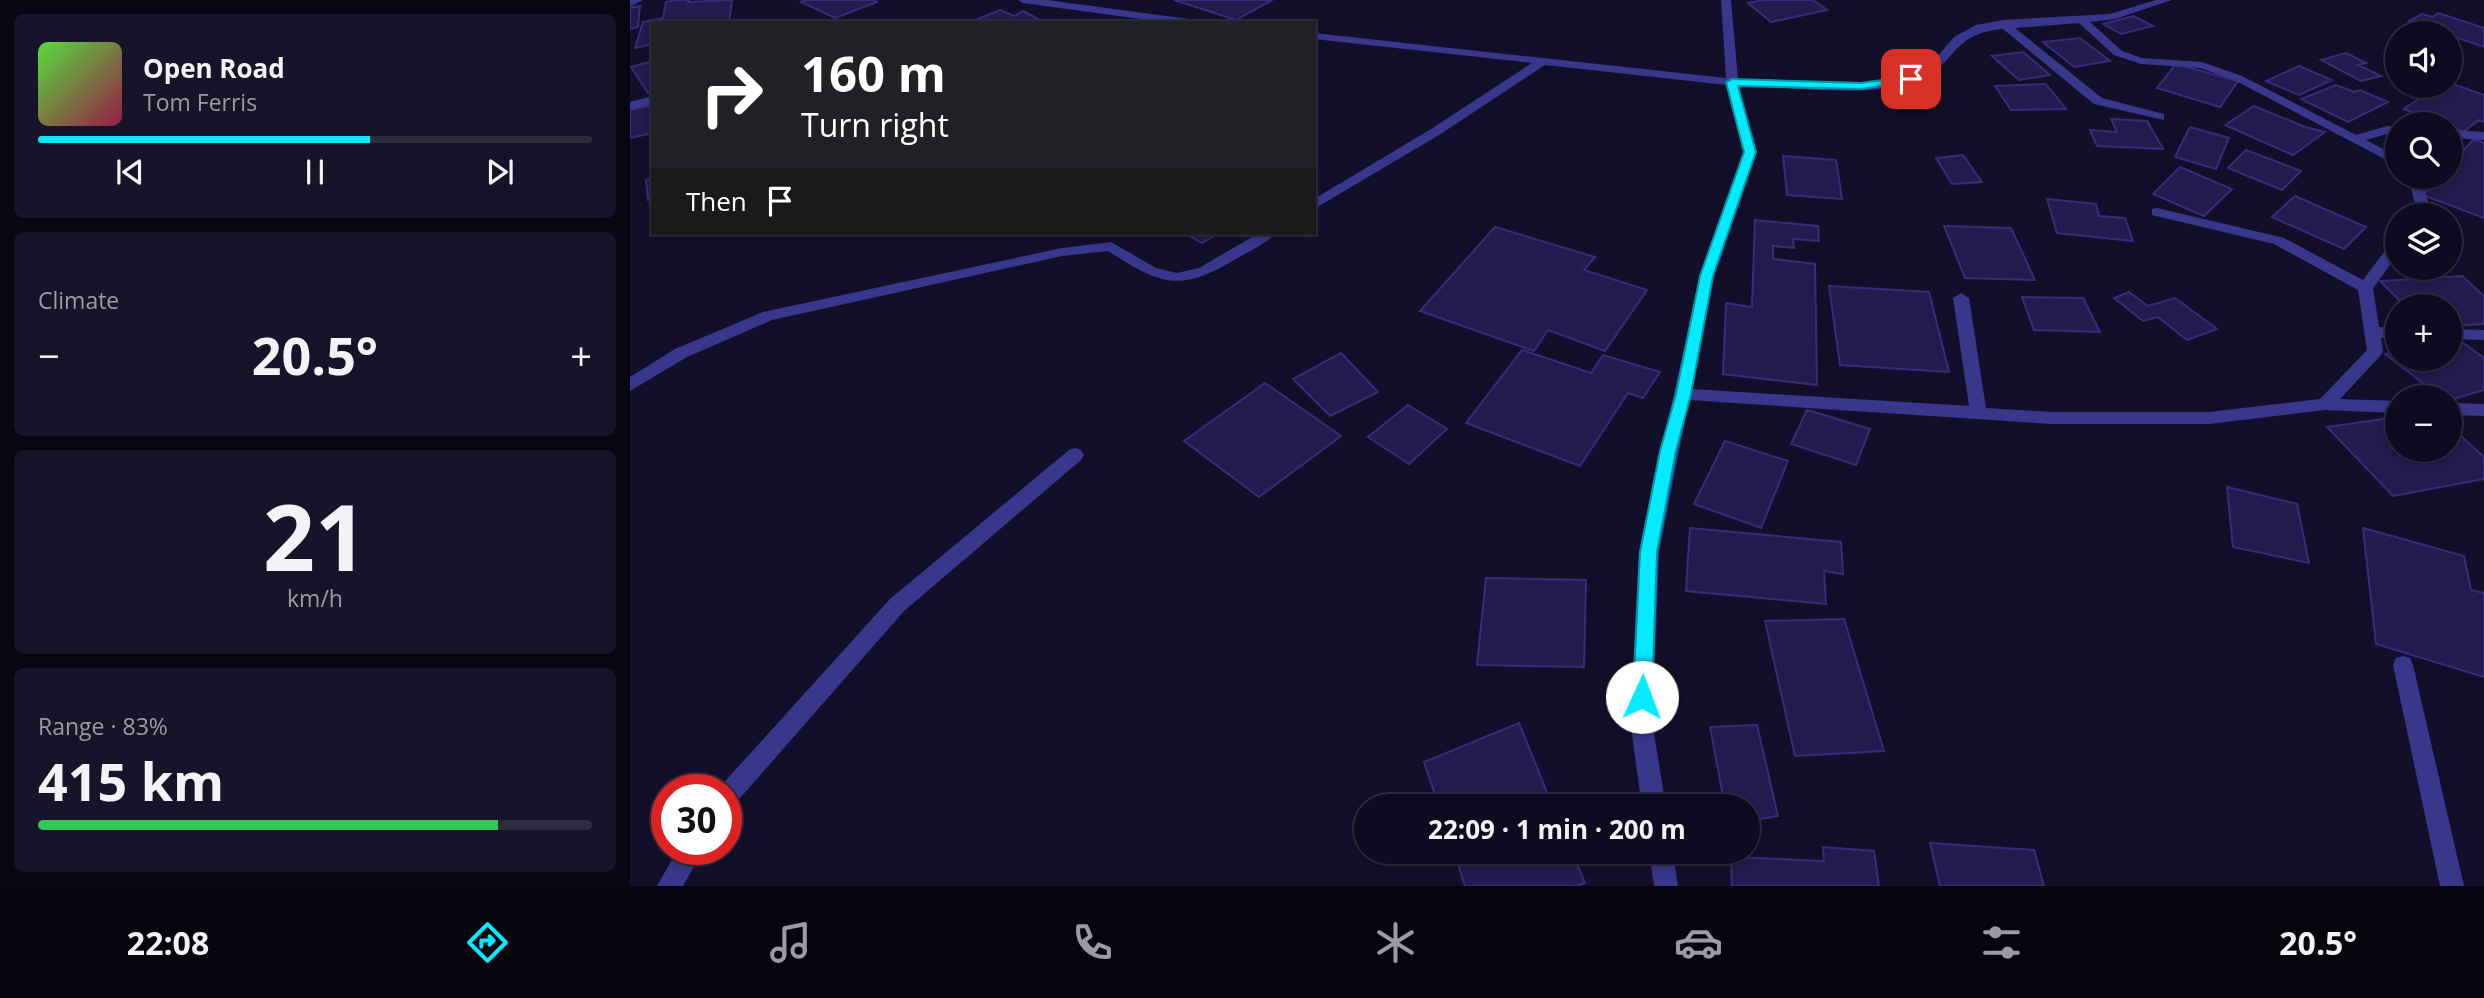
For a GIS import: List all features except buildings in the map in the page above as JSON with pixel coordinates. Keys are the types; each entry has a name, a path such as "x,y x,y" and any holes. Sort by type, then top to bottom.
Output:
{"street":[{"path":"630,4 638,0"},
{"path":"1023,0 1181,21"},
{"path":"1652,794 1641,721 1649,552 1668,451 1684,394 1707,276 1750,152 1732,82 1726,0"},
{"path":"1316,36 1732,82 1861,86 1911,79 1932,69 1958,39 1980,26 2111,17 2166,0"},
{"path":"2081,19 2118,53 2141,61 2202,65 2238,78 2385,154"},
{"path":"2003,23 2098,101 2160,117"},
{"path":"1316,204 1542,61"},
{"path":"630,106 651,101"},
{"path":"2357,138 2385,131"},
{"path":"2462,135 2484,136"},
{"path":"2157,212 2278,241 2365,288"},
{"path":"630,385 681,353 768,316 1062,252 1111,247 1152,272 1177,278 1204,272 1266,235"},
{"path":"2325,404 2375,351 2365,288 2385,261"},
{"path":"1961,298 1979,415"},
{"path":"2371,332 2385,333"},
{"path":"2462,334 2484,335"},
{"path":"1684,394 1979,415 2209,418 2325,404 2385,406"},
{"path":"2462,409 2484,410"},
{"path":"742,779 897,605 1075,455"},
{"path":"2403,665 2452,886"},
{"path":"1663,864 1666,886"},
{"path":"669,886 682,865"}],"route":[{"path":"1642,697 1649,552 1668,451 1684,394 1707,276 1750,152 1732,82 1861,86 1911,79"}]}
